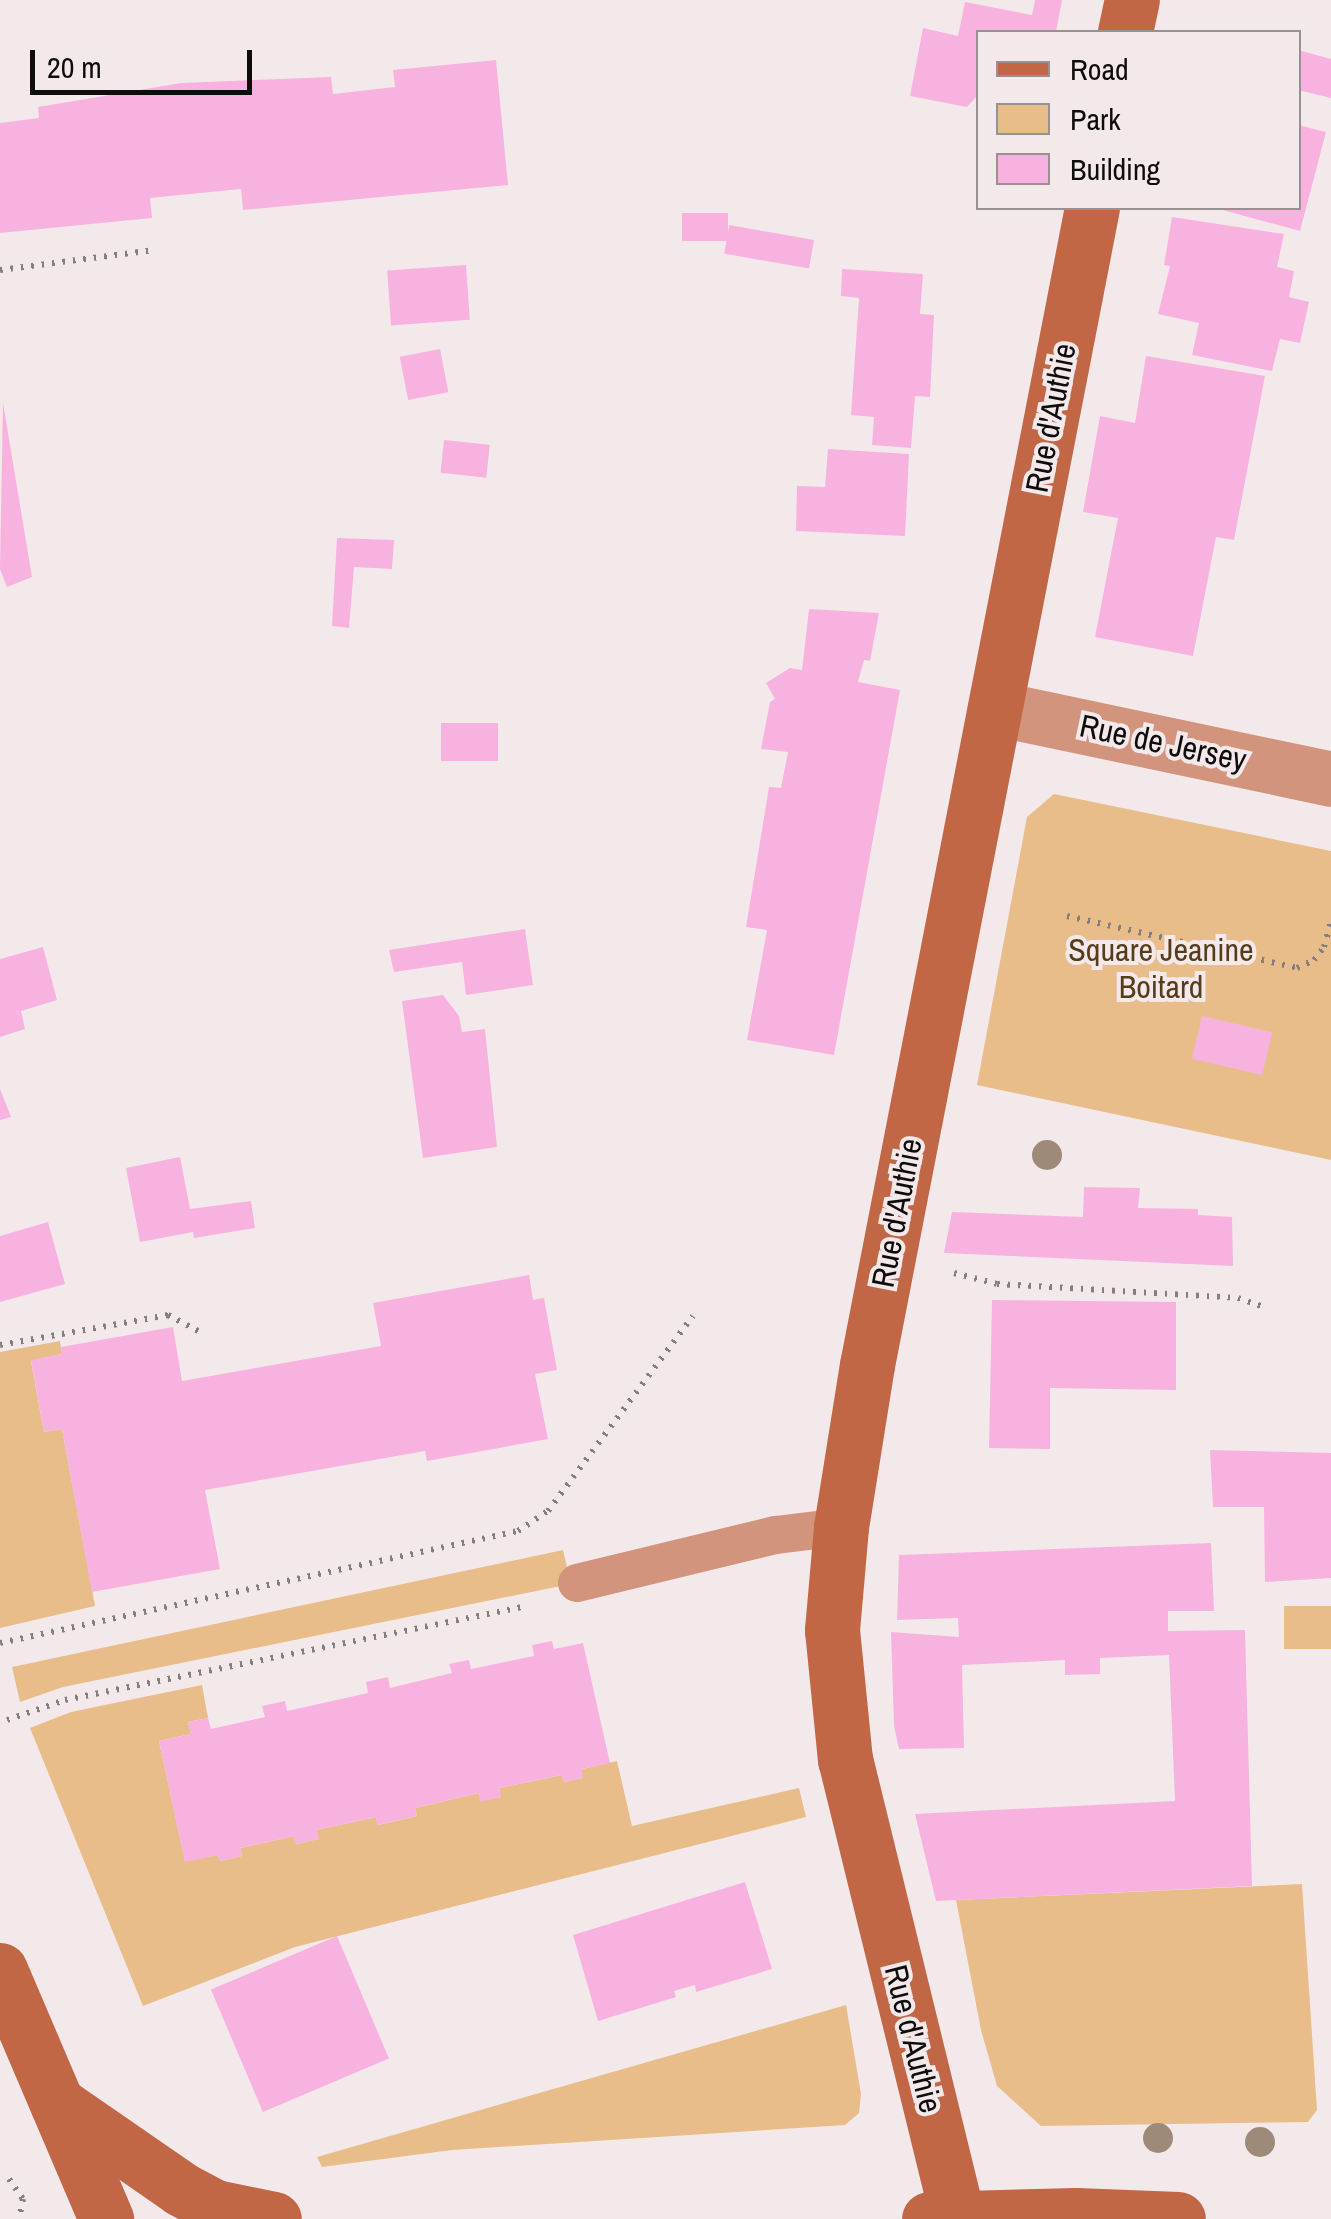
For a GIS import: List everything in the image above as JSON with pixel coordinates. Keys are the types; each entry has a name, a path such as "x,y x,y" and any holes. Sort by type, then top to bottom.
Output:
{"street":[{"path":"1126,30 1132,0"},
{"name":"Rue d'Authie","path":"950,2219 845,1760 832,1630 841,1527 868,1365 1092,210"},
{"name":"Rue de Jersey","path":"995,708 1331,779"},
{"path":"1,1987 57,2103 106,2219"},
{"path":"57,2103 215,2208 274,2219"},
{"path":"950,2219 1178,2219"}],"lane":[{"path":"562,1593 776,1535 841,1527"}],"path":[{"path":"0,270 153,250"},
{"path":"1067,916 1297,968 1314,960 1324,947 1331,920"},
{"path":"949,1272 997,1284 1238,1298 1267,1308"},
{"path":"0,1345 168,1315 204,1334"},
{"path":"0,1643 518,1531 548,1511 693,1316"},
{"path":"7,1720 65,1700 562,1593"},
{"path":"9,2179 23,2199 19,2219"}],"green space":[{"name":"Square Jeanine Boitard","path":"1054,794 1331,851 1331,1160 977,1085 1027,817"},
{"path":"60,1341 62,1354 31,1361 44,1432 62,1429 95,1606 0,1628 0,1352"},
{"path":"563,1550 571,1584 63,1687 20,1702 12,1667"},
{"path":"1284,1606 1331,1606 1331,1649 1284,1649"},
{"path":"202,1685 208,1718 188,1722 191,1734 159,1741 185,1861 218,1855 220,1861 242,1856 240,1848 294,1836 297,1844 318,1839 316,1830 376,1817 378,1825 417,1816 415,1808 479,1793 481,1801 501,1797 499,1788 562,1775 564,1782 582,1778 582,1769 617,1761 632,1826 799,1788 806,1817 295,1947 143,2006 30,1728 71,1712"},
{"path":"1302,1884 1317,2110 1308,2122 1041,2126 997,2086 981,2030 956,1900"},
{"path":"846,2005 861,2094 859,2113 845,2125 452,2150 322,2167 317,2157"}],"building":[{"path":"1035,0 1062,0 1056,30 976,30 976,97 967,107 910,96 923,28 958,36 965,2 1032,15"},
{"path":"1301,51 1331,59 1331,98 1301,91"},
{"path":"496,60 508,185 243,210 241,189 150,198 152,218 0,233 0,123 39,118 38,107 181,83 331,77 333,94 395,87 393,70"},
{"path":"1301,126 1326,132 1300,231 1223,210 1301,210"},
{"path":"682,213 728,213 728,241 682,241"},
{"path":"1172,217 1284,234 1277,267 1294,271 1289,297 1309,302 1300,343 1280,339 1272,371 1192,355 1199,323 1158,314 1170,266 1164,265"},
{"path":"729,225 814,240 809,269 724,254"},
{"path":"466,265 470,320 391,325 387,271"},
{"path":"842,269 923,274 920,314 934,315 930,397 915,396 911,448 872,445 874,417 851,415 859,298 841,296"},
{"path":"440,349 448,392 408,400 400,357"},
{"path":"1146,356 1265,376 1234,540 1216,537 1193,656 1095,637 1118,518 1083,512 1100,416 1135,423"},
{"path":"3,403 32,577 7,587 0,569"},
{"path":"444,440 490,445 486,478 441,473"},
{"path":"828,449 909,454 905,536 796,531 797,486 825,487"},
{"path":"337,538 394,540 392,569 354,567 349,628 332,626"},
{"path":"809,609 879,613 870,661 864,660 858,682 900,690 834,1055 747,1040 767,930 746,927 769,787 781,788 788,752 761,749 770,702 775,699 766,683 790,668 802,670"},
{"path":"441,723 498,723 498,761 441,761"},
{"path":"525,929 533,985 466,995 462,962 394,972 389,950"},
{"path":"43,947 57,1000 21,1011 25,1029 0,1037 0,959"},
{"path":"443,995 459,1016 462,1032 485,1029 497,1147 423,1158 402,1001"},
{"path":"1202,1016 1272,1032 1262,1075 1192,1059"},
{"path":"0,1089 11,1117 0,1120"},
{"path":"180,1157 190,1209 251,1201 255,1228 194,1238 193,1232 140,1242 126,1168"},
{"path":"1084,1187 1140,1188 1138,1208 1198,1209 1198,1215 1232,1217 1233,1266 944,1253 952,1212 1083,1217"},
{"path":"48,1222 65,1284 0,1302 0,1236"},
{"path":"529,1275 533,1300 544,1298 557,1370 535,1374 548,1439 427,1461 425,1451 205,1490 220,1569 92,1592 62,1429 44,1432 31,1360 62,1354 61,1347 173,1327 182,1381 381,1346 373,1303"},
{"path":"992,1300 1176,1302 1176,1390 1050,1388 1050,1449 989,1448"},
{"path":"1210,1450 1331,1453 1331,1578 1265,1582 1264,1507 1213,1507"},
{"path":"1211,1543 1214,1611 1168,1611 1168,1631 1245,1630 1252,1886 936,1901 915,1814 1175,1801 1169,1655 1100,1658 1100,1674 1065,1675 1065,1660 962,1665 964,1748 899,1749 894,1726 891,1632 959,1637 958,1618 897,1620 899,1555"},
{"path":"552,1641 554,1649 583,1643 610,1763 582,1769 583,1778 564,1782 562,1775 499,1788 501,1797 480,1802 479,1793 415,1808 417,1816 377,1825 376,1817 316,1830 319,1839 296,1844 294,1836 240,1848 242,1856 220,1861 218,1855 185,1862 159,1741 191,1734 188,1722 208,1718 211,1729 265,1717 262,1706 285,1701 287,1711 368,1693 366,1682 388,1677 390,1688 452,1673 449,1664 469,1660 471,1669 534,1656 532,1645"},
{"path":"745,1882 772,1969 696,1992 695,1985 674,1991 676,1997 598,2021 573,1935"},
{"path":"337,1936 389,2058 263,2112 211,1990"}]}
